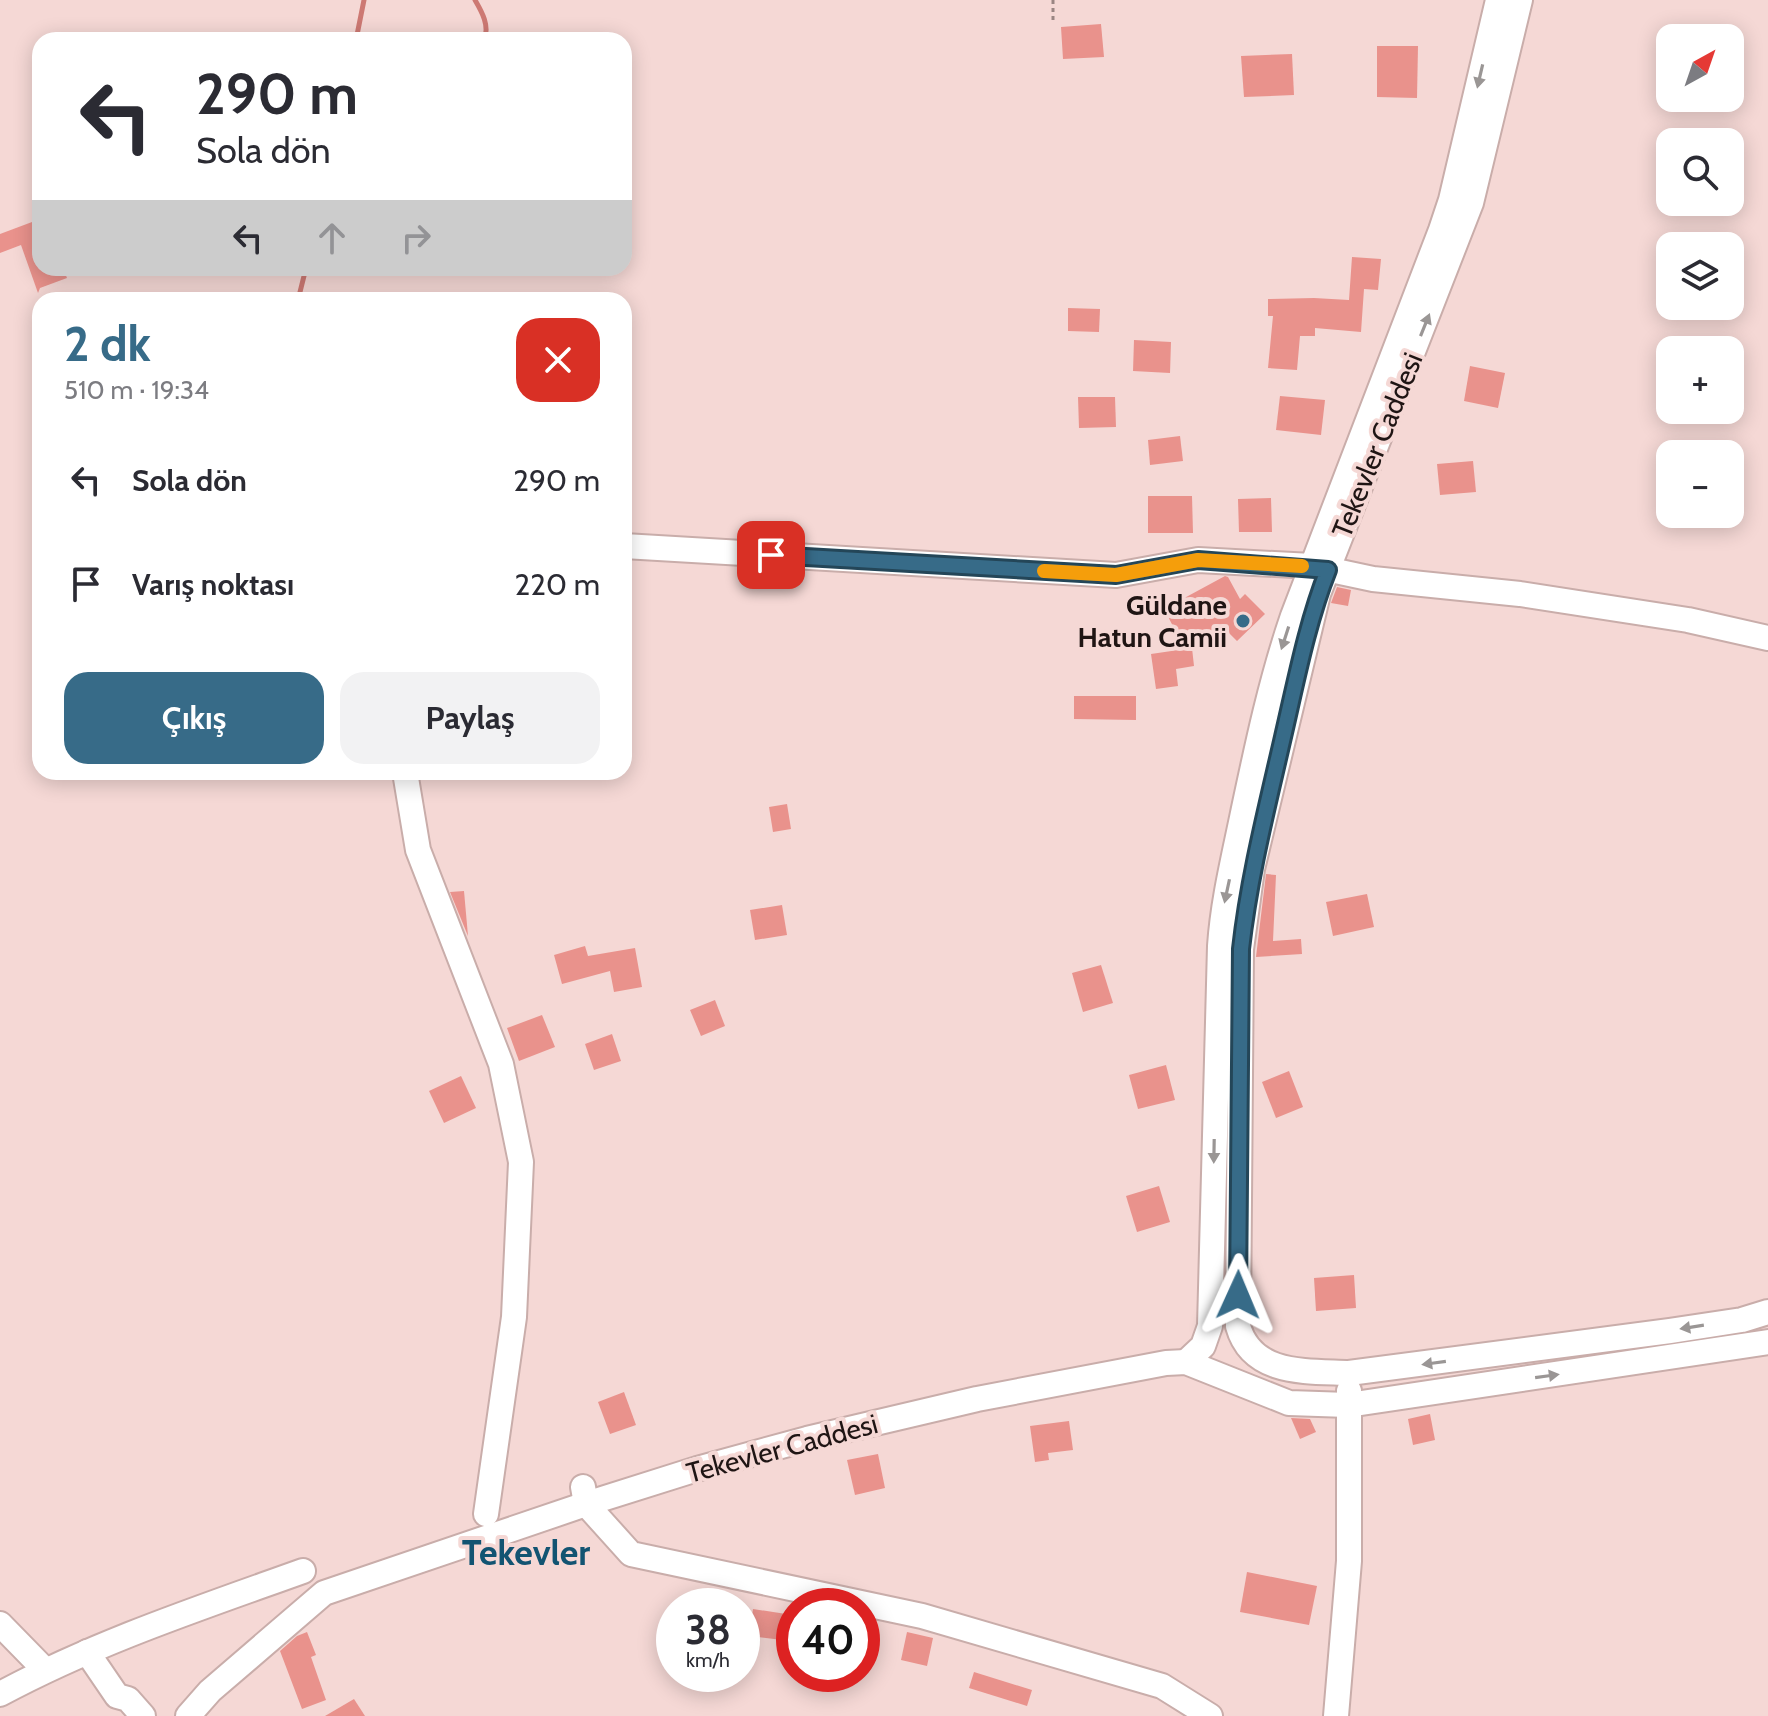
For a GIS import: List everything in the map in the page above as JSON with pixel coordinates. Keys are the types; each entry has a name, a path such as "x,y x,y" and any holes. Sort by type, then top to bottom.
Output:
{"street":[{"path":"1186,1362 1203,1346 1210,1326 1222,917 1256,753 1278,662 1320,568 1445,220 1498,0"},
{"name":"Tekevler Caddesi","path":"1349,1373 1298,1370 1265,1362 1249,1350 1238,1326 1241,949 1244,922 1252,869 1320,568 1471,203 1520,0"},
{"path":"632,546 1116,575 1198,560 1320,568 1373,579 1520,594 1688,620 1768,638"},
{"path":"406,780 418,850 501,1064 521,1162 514,1317 486,1514"},
{"path":"1336,1716 1349,1561 1349,1373 1670,1331 1742,1320 1768,1312"},
{"name":"Tekevler Caddesi","path":"188,1716 210,1691 324,1593 584,1496 807,1439 977,1399 1146,1366 1186,1362 1289,1403 1348,1405 1768,1342"},
{"path":"584,1496 631,1554 922,1616 1162,1686 1210,1716"},
{"path":"0,1694 45,1670 139,1629 303,1571"},
{"path":"0,1624 45,1670"},
{"path":"87,1652 117,1696 128,1699 143,1716"}],"path":[{"path":"1053,0 1053,21"}],"building":[{"path":"1101,24 1104,57 1063,59 1061,27"},
{"path":"1377,46 1418,46 1417,98 1377,97"},
{"path":"1292,54 1294,95 1244,97 1241,56"},
{"path":"32,222 32,276 67,278 40,288 38,292 21,245 0,253 0,234"},
{"path":"1352,257 1381,259 1378,290 1364,289 1361,332 1315,328 1315,336 1300,336 1297,370 1268,368 1273,316 1268,316 1268,299 1349,300"},
{"path":"1068,308 1100,309 1099,332 1068,331"},
{"path":"1134,340 1171,342 1170,373 1133,371"},
{"path":"1470,366 1505,373 1498,408 1464,401"},
{"path":"1280,396 1325,400 1321,435 1276,430"},
{"path":"1078,397 1115,397 1116,427 1079,428"},
{"path":"1180,436 1183,461 1150,465 1148,440"},
{"path":"1473,461 1476,492 1440,495 1437,464"},
{"path":"1148,496 1192,496 1193,533 1148,533"},
{"path":"1271,498 1272,532 1239,532 1238,499"},
{"path":"1225,576 1240,599 1245,594 1265,614 1237,641 1224,628 1185,649 1164,609"},
{"path":"1337,587 1351,590 1348,606 1331,603"},
{"path":"1192,648 1194,666 1176,669 1178,686 1156,689 1151,654"},
{"path":"1074,696 1136,696 1136,720 1074,719"},
{"path":"787,804 791,829 773,832 769,807"},
{"path":"1266,874 1276,875 1273,941 1301,939 1302,954 1256,957"},
{"path":"464,891 468,936 450,892"},
{"path":"1367,894 1374,927 1333,936 1326,902"},
{"path":"782,905 787,935 755,940 750,910"},
{"path":"585,946 588,956 635,948 642,987 614,992 610,971 562,984 554,955"},
{"path":"1101,965 1113,1003 1083,1012 1072,973"},
{"path":"715,1000 725,1026 701,1036 690,1010"},
{"path":"542,1015 555,1047 519,1061 507,1028"},
{"path":"612,1034 621,1061 594,1070 585,1044"},
{"path":"1166,1065 1175,1100 1138,1109 1129,1075"},
{"path":"1289,1071 1303,1107 1276,1118 1262,1082"},
{"path":"461,1076 476,1108 444,1123 429,1091"},
{"path":"1159,1186 1170,1222 1137,1232 1126,1196"},
{"path":"1354,1275 1356,1308 1316,1311 1314,1278"},
{"path":"624,1392 636,1425 610,1434 598,1402"},
{"path":"1430,1414 1435,1440 1413,1445 1408,1419"},
{"path":"1291,1418 1310,1419 1316,1432 1300,1439"},
{"path":"1069,1421 1073,1450 1048,1453 1049,1460 1035,1462 1030,1426"},
{"path":"878,1454 885,1488 855,1495 847,1460"},
{"path":"1247,1572 1317,1586 1309,1625 1240,1612"},
{"path":"760,1610 776,1612 776,1639 760,1637"},
{"path":"307,1632 316,1655 311,1657 326,1700 302,1709 280,1651 297,1636"},
{"path":"907,1632 933,1638 927,1666 901,1660"},
{"path":"974,1672 1032,1690 1027,1706 969,1688"},
{"path":"354,1699 365,1716 325,1716"}],"waterway":[{"path":"358,32 364,0"},
{"path":"475,0 483,14 486,32"},
{"path":"300,292 304,276"}],"slow traffic":[{"path":"1044,571 1116,575 1198,560 1302,566"}],"place":[{"name":"Güldane Hatun Camii","path":"1243,621"}],"district":[{"name":"Tekevler","path":"526,1552"}],"route":[{"path":"771,555 1116,575 1198,560 1312,566 1328,570 1318,594 1293,695 1252,869 1244,922 1241,949 1238,1295"}]}
